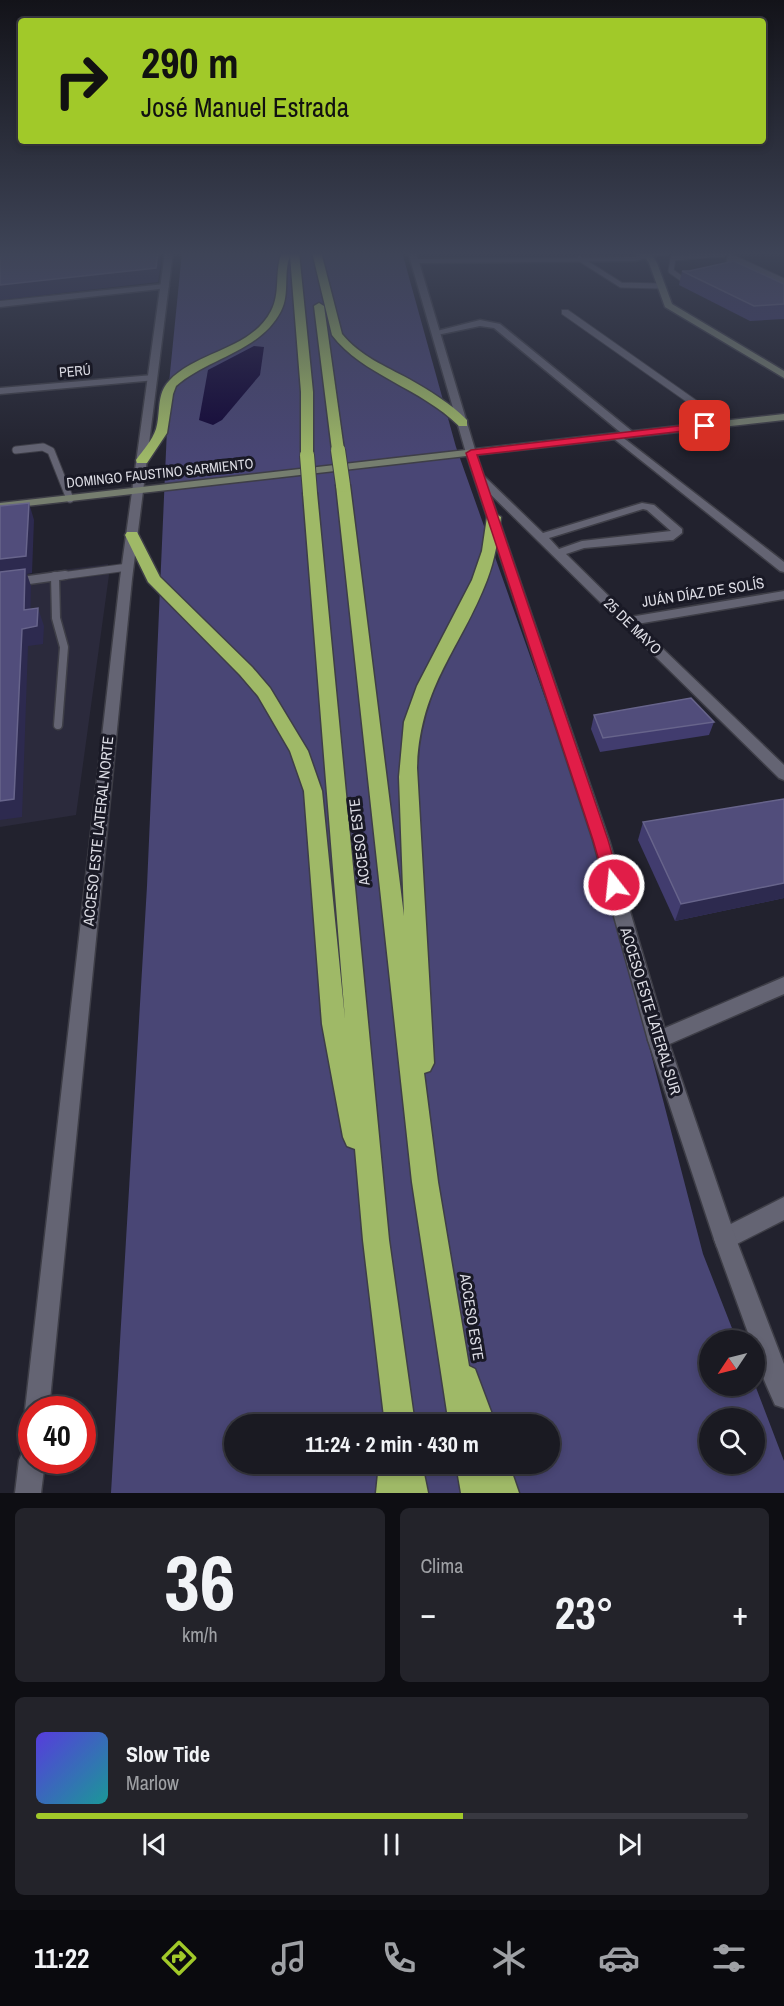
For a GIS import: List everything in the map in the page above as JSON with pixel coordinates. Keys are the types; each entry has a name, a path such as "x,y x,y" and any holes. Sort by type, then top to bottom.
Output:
{"highway":[{"path":"142,460 160,435 168,393 172,384 247,340 268,322"},
{"name":"ACCESO ESTE","path":"300,322 307,392 307,455 310,493 376,1240 397,1414"},
{"name":"ACCESO ESTE","path":"322,322 425,1182 462,1414"},
{"path":"333,322 337,335 343,343 368,362 432,397 463,423"},
{"path":"425,1182 408,755 417,705 486,564 494,517"},
{"path":"132,536 153,579 252,678 285,725 299,751 312,792 334,1024 376,1240"},
{"path":"448,1329 477,1414"},
{"path":"392,1493 393,1474"},
{"path":"409,1474 412,1493"},
{"path":"473,1474 477,1493"},
{"path":"497,1474 503,1493"}],"main road":[{"path":"693,322 784,375"},
{"name":"DOMINGO FAUSTINO SARMIENTO","path":"0,506 784,417"}],"street":[{"name":"ACCESO ESTE LATERAL NORTE","path":"38,1396 128,567 160,322"},
{"path":"434,322 471,453"},
{"path":"579,322 724,424"},
{"path":"437,332 480,324 492,324 502,329 623,435 784,568"},
{"name":"PERÚ","path":"0,391 153,378"},
{"name":"ACCESO ESTE LATERAL SUR","path":"471,453 601,840 657,1040 725,1239 784,1396"},
{"name":"25 DE MAYO","path":"481,480 784,774"},
{"path":"541,537 642,506 650,507 678,531 673,536 582,545 558,553"},
{"name":"JUÁN DÍAZ DE SOLÍS","path":"628,621 784,595"},
{"path":"657,1040 784,985"},
{"path":"725,1239 784,1208"},
{"path":"28,1493 30,1474"}],"lane":[{"path":"15,450 43,447 51,451 70,499"},
{"path":"0,584 128,567"},
{"path":"55,576 56,618 64,647 58,725"}],"shaded area":[{"path":"175,322 421,322 456,447 596,842 703,1254 733,1330 699,1330 699,1396 759,1396 764,1408 699,1408 699,1474 765,1474 765,1411 784,1461 784,1493 111,1493 147,886 169,383"},
{"path":"254,346 264,347 260,375 222,420 213,425 199,420 208,370"},
{"path":"108,564 109,575 76,815 0,827 0,578"}],"building":[{"path":"29,503 26,556 0,559 0,506"},
{"path":"25,569 24,610 38,608 37,626 22,629 14,799 0,801 0,572"},
{"path":"691,698 714,722 603,738 594,715"},
{"path":"784,799 784,883 681,904 643,822"}],"route":[{"path":"614,885 471,453 705,426"}]}
